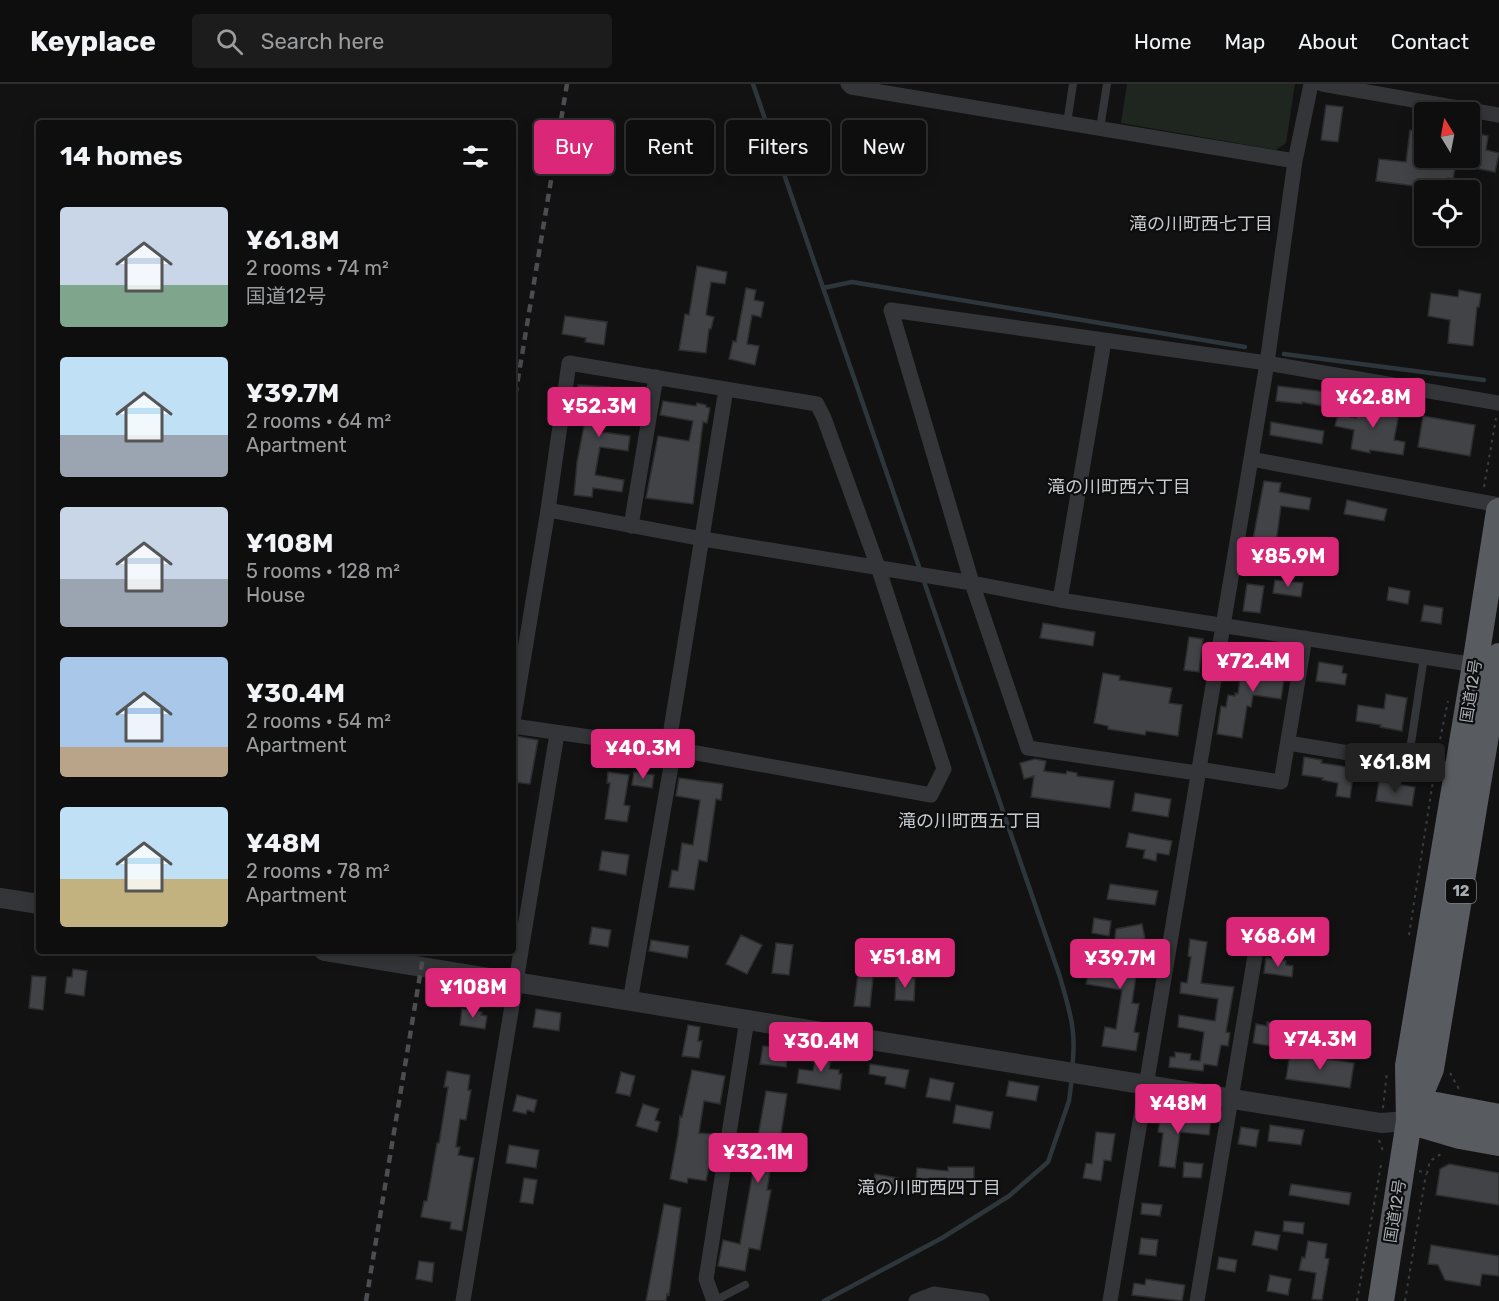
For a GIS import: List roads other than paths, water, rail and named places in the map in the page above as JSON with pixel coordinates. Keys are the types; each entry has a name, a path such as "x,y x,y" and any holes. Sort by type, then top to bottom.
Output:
{"highway":[{"name":"国道12号","path":"1409,1121 1431,1070 1490,663 1499,511"},
{"name":"国道12号","path":"1381,1301 1409,1121 1408,1066 1458,771 1490,663"},
{"path":"1409,1121 1436,1105 1499,1117"},
{"path":"1409,1121 1460,1136 1499,1143"}],"street":[{"path":"848,84 851,87 1295,160"},
{"path":"1110,1301 1267,363 1295,160 1311,84"},
{"path":"1322,84 1362,87 1499,114"},
{"path":"1305,638 1281,782 1028,748 972,583 891,310 1267,363 1499,403"},
{"path":"1060,600 1104,341"},
{"path":"516,706 569,363 817,404 878,567 944,769 932,795 671,748 556,734 516,725"},
{"path":"631,526 656,377"},
{"path":"630,1001 726,389"},
{"path":"1251,459 1499,505"},
{"path":"548,510 1060,600 1424,657 1490,663"},
{"path":"463,1301 556,734"},
{"path":"1288,743 1458,771"},
{"path":"0,898 36,904"},
{"path":"1197,1301 1257,945"},
{"path":"342,954 1381,1123 1409,1121"},
{"path":"714,1301 706,1279 747,1020"},
{"path":"916,1301 933,1294 982,1301"}],"lane":[{"path":"1067,123 1073,84"},
{"path":"1100,128 1107,84"},
{"path":"1408,763 1424,657"},
{"path":"714,1301 745,1285"}],"waterway":[{"path":"753,84 1060,977 1070,1012 1073,1033 1072,1069"},
{"path":"823,288 852,282 1245,347"},
{"path":"1284,354 1484,380"},
{"path":"824,1301 942,1238 1009,1196 1048,1162 1069,1101 1072,1077"}],"railway":[{"path":"516,391 567,84"},
{"path":"366,1301 424,954"}],"district":[{"name":"滝の川町西七丁目","path":"1201,224"},
{"name":"滝の川町西六丁目","path":"1119,487"},
{"name":"滝の川町西五丁目","path":"970,821"},
{"name":"滝の川町西四丁目","path":"929,1188"}]}
